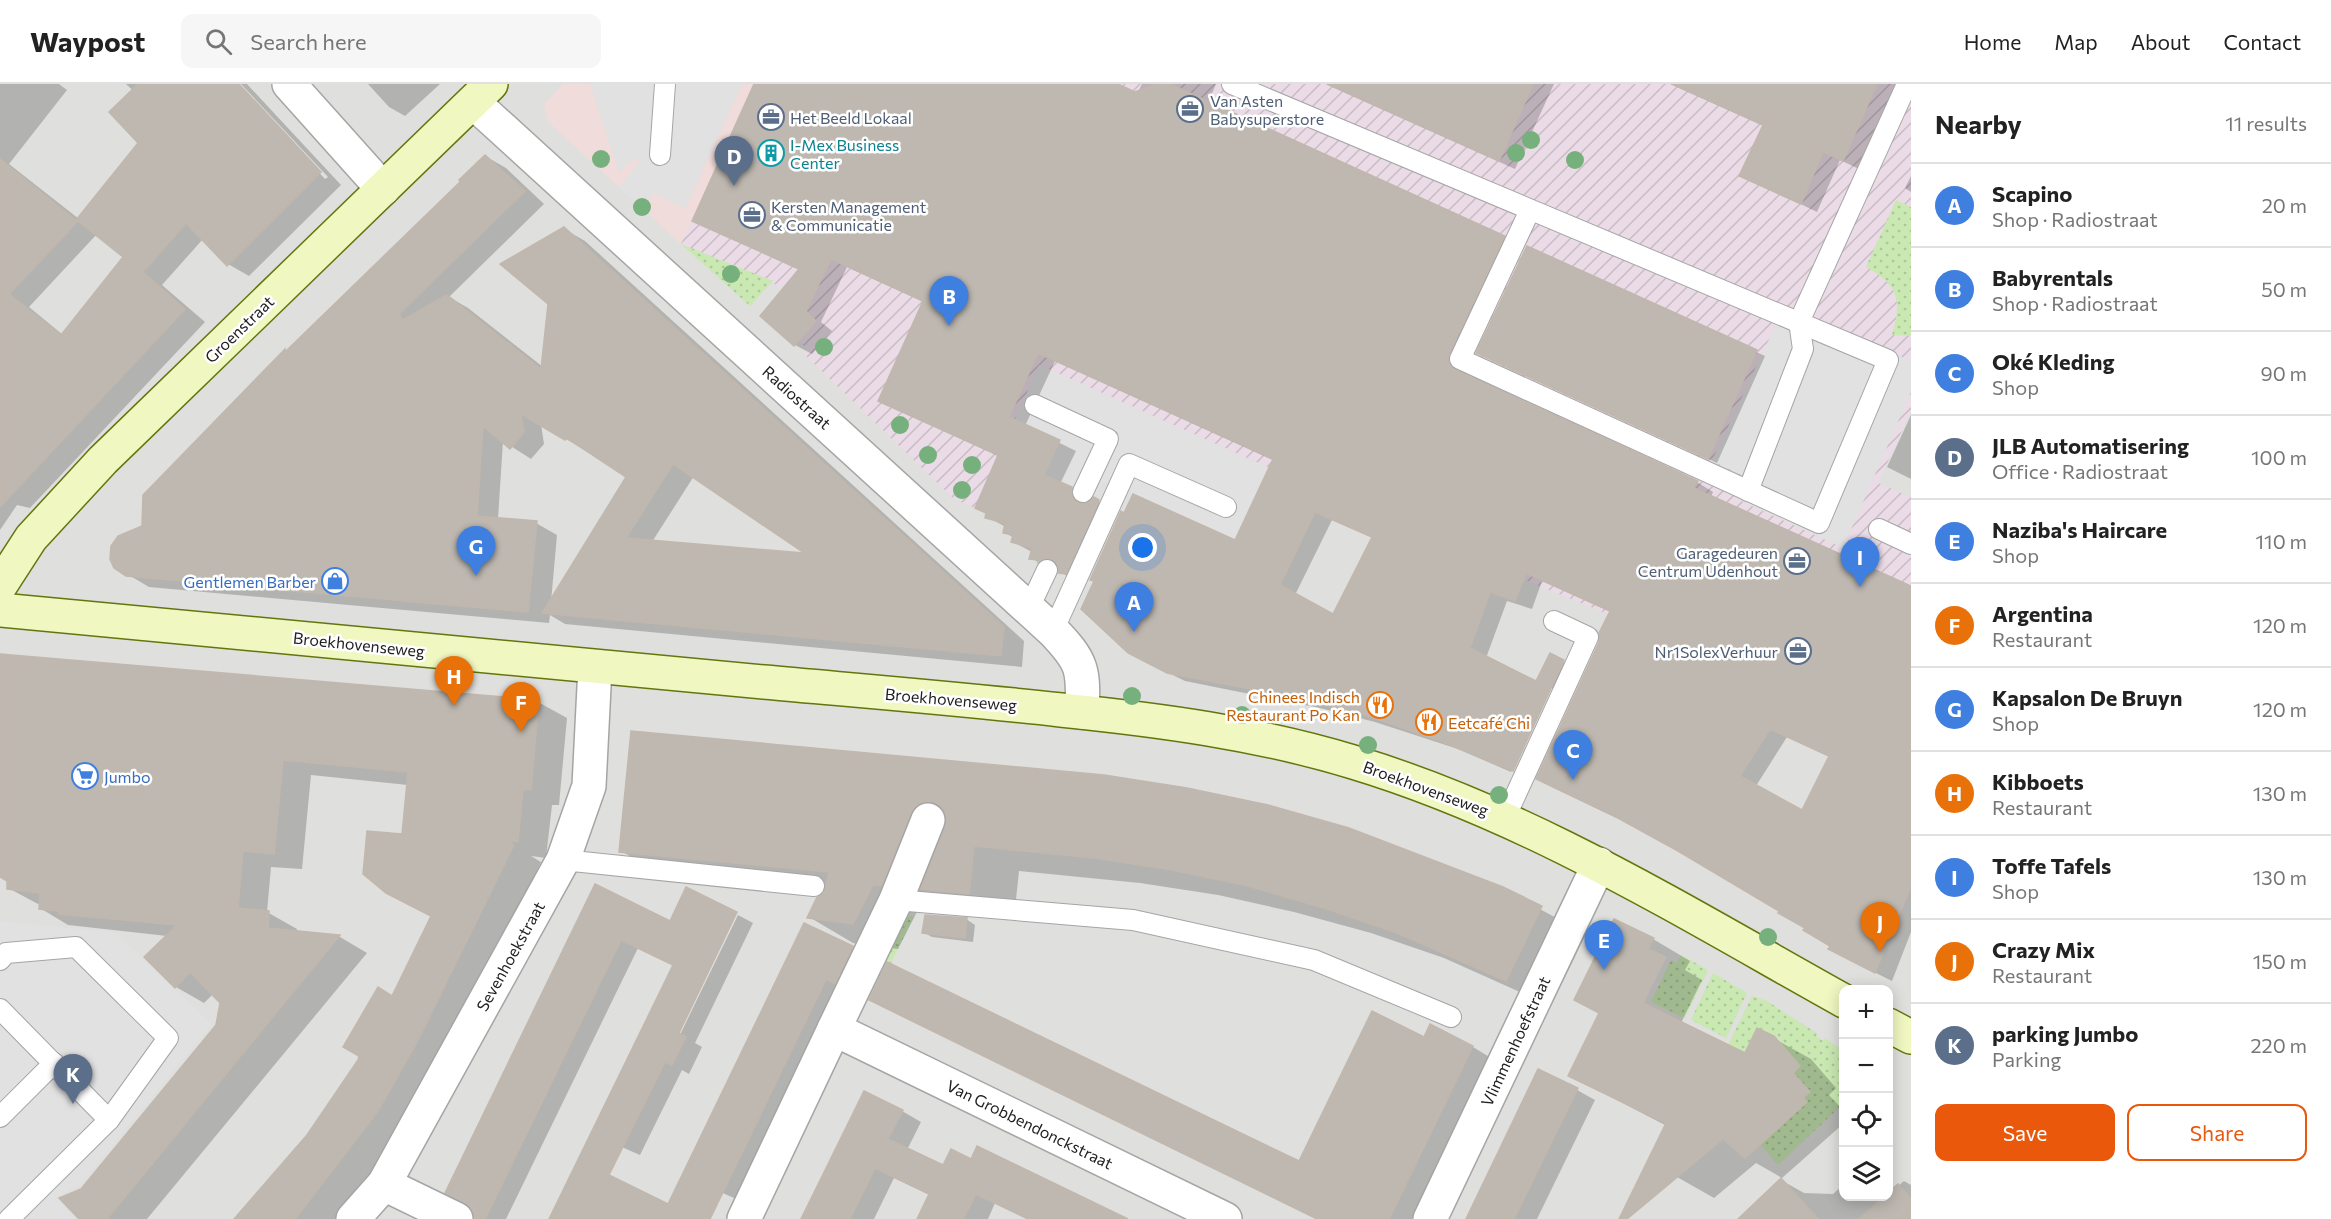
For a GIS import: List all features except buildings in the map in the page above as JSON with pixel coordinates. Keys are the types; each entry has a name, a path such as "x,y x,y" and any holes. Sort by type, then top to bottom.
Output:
{"street":[{"path":"289,84 383,189"},
{"name":"Groenstraat","path":"0,586 31,538 103,460 482,93"},
{"name":"Radiostraat","path":"482,93 643,258 1053,631 1070,649 1082,670 1082,712"},
{"name":"Broekhovenseweg","path":"0,610 1082,712 1190,725 1311,750 1429,787 1505,818 1599,864 1839,998"},
{"name":"Sevenhoekstraat","path":"353,1219 384,1184 563,860 589,786 595,667"},
{"path":"744,1219 896,900 928,820"},
{"name":"Vlimmenhoefstraat","path":"1430,1219 1599,864"},
{"name":"Van Grobbendonckstraat","path":"834,1029 1225,1219"},
{"path":"384,1184 456,1219"}],"lane":[{"path":"660,155 665,84"},
{"path":"1232,84 1888,360 1819,523 1460,359 1530,210"},
{"path":"1748,491 1803,349 1799,322 1907,84"},
{"path":"1035,405 1108,439 1083,492"},
{"path":"1053,631 1129,464 1226,507"},
{"path":"1879,529 1911,544"},
{"path":"1029,608 1047,570"},
{"path":"1505,818 1588,637 1554,621"},
{"path":"563,860 814,886"},
{"path":"896,900 1133,920 1314,960 1451,1017"},
{"path":"0,960 6,953 76,947 168,1038 109,1120 9,1219"},
{"path":"0,1009 109,1120"},
{"path":"0,1117 54,1063"}],"shaded area":[{"path":"0,84 1911,84 1911,1219 0,1219"},
{"path":"563,84 849,84 773,253 692,222 681,244 548,122 544,104"},
{"path":"590,84 742,84 685,209 655,193 642,207 619,188 639,162 636,158 619,173"},
{"path":"849,84 1911,84 1911,411 1878,483 1911,497 1911,748 1608,614 1468,557 1040,365 975,508 954,499 803,353 807,349 799,341 794,346 760,315 782,291 773,282 750,306 681,244 692,221 772,256"},
{"path":"1785,305 1911,361 1911,392 1843,548 1737,499 1746,477 1712,461"},
{"path":"1039,365 1269,468 1235,540 1103,481 1095,498 1044,475 1060,440 1015,420"},
{"path":"0,921 116,933 212,1024 80,1185 57,1197 74,1219 0,1219"}],"green space":[{"path":"1896,200 1911,207 1911,336 1892,335 1897,313 1895,295 1885,280 1866,267"},
{"path":"681,244 773,281 750,306"},
{"path":"914,916 872,1002 858,995 896,918"},
{"path":"1681,955 1708,970 1685,1018 1651,1002 1671,960 1677,963"},
{"path":"1713,973 1747,993 1726,1038 1691,1020"},
{"path":"1752,996 1767,1001 1818,1034 1816,1036 1823,1041 1825,1038 1839,1048 1839,1108 1778,1165 1760,1144 1806,1102 1803,1098 1810,1091 1793,1073 1800,1066 1780,1043 1781,1040 1758,1028 1738,1066 1728,1045"}],"place":[{"name":"Van Asten Babysuperstore","path":"1190,109"},
{"name":"Het Beeld Lokaal","path":"771,117"},
{"name":"I-Mex Business Center","path":"771,153"},
{"name":"JLB Automatisering","path":"734,186"},
{"name":"Kersten Management & Communicatie","path":"752,215"},
{"name":"Babyrentals","path":"949,326"},
{"name":"Garagedeuren Centrum Udenhout","path":"1797,561"},
{"name":"Kapsalon De Bruyn","path":"476,576"},
{"name":"Gentlemen Barber","path":"335,581"},
{"name":"Toffe Tafels","path":"1860,587"},
{"name":"Scapino","path":"1134,632"},
{"name":"Nr1SolexVerhuur","path":"1798,651"},
{"name":"Chinees Indisch Restaurant Po Kan","path":"1380,705"},
{"name":"Kibboets","path":"454,706"},
{"name":"Eetcafé Chi","path":"1429,722"},
{"name":"Argentina","path":"521,732"},
{"name":"Jumbo","path":"85,776"},
{"name":"Oké Kleding","path":"1573,780"},
{"name":"Crazy Mix","path":"1880,952"},
{"name":"Naziba's Haircare","path":"1604,970"},
{"name":"parking Jumbo","path":"73,1104"}]}
